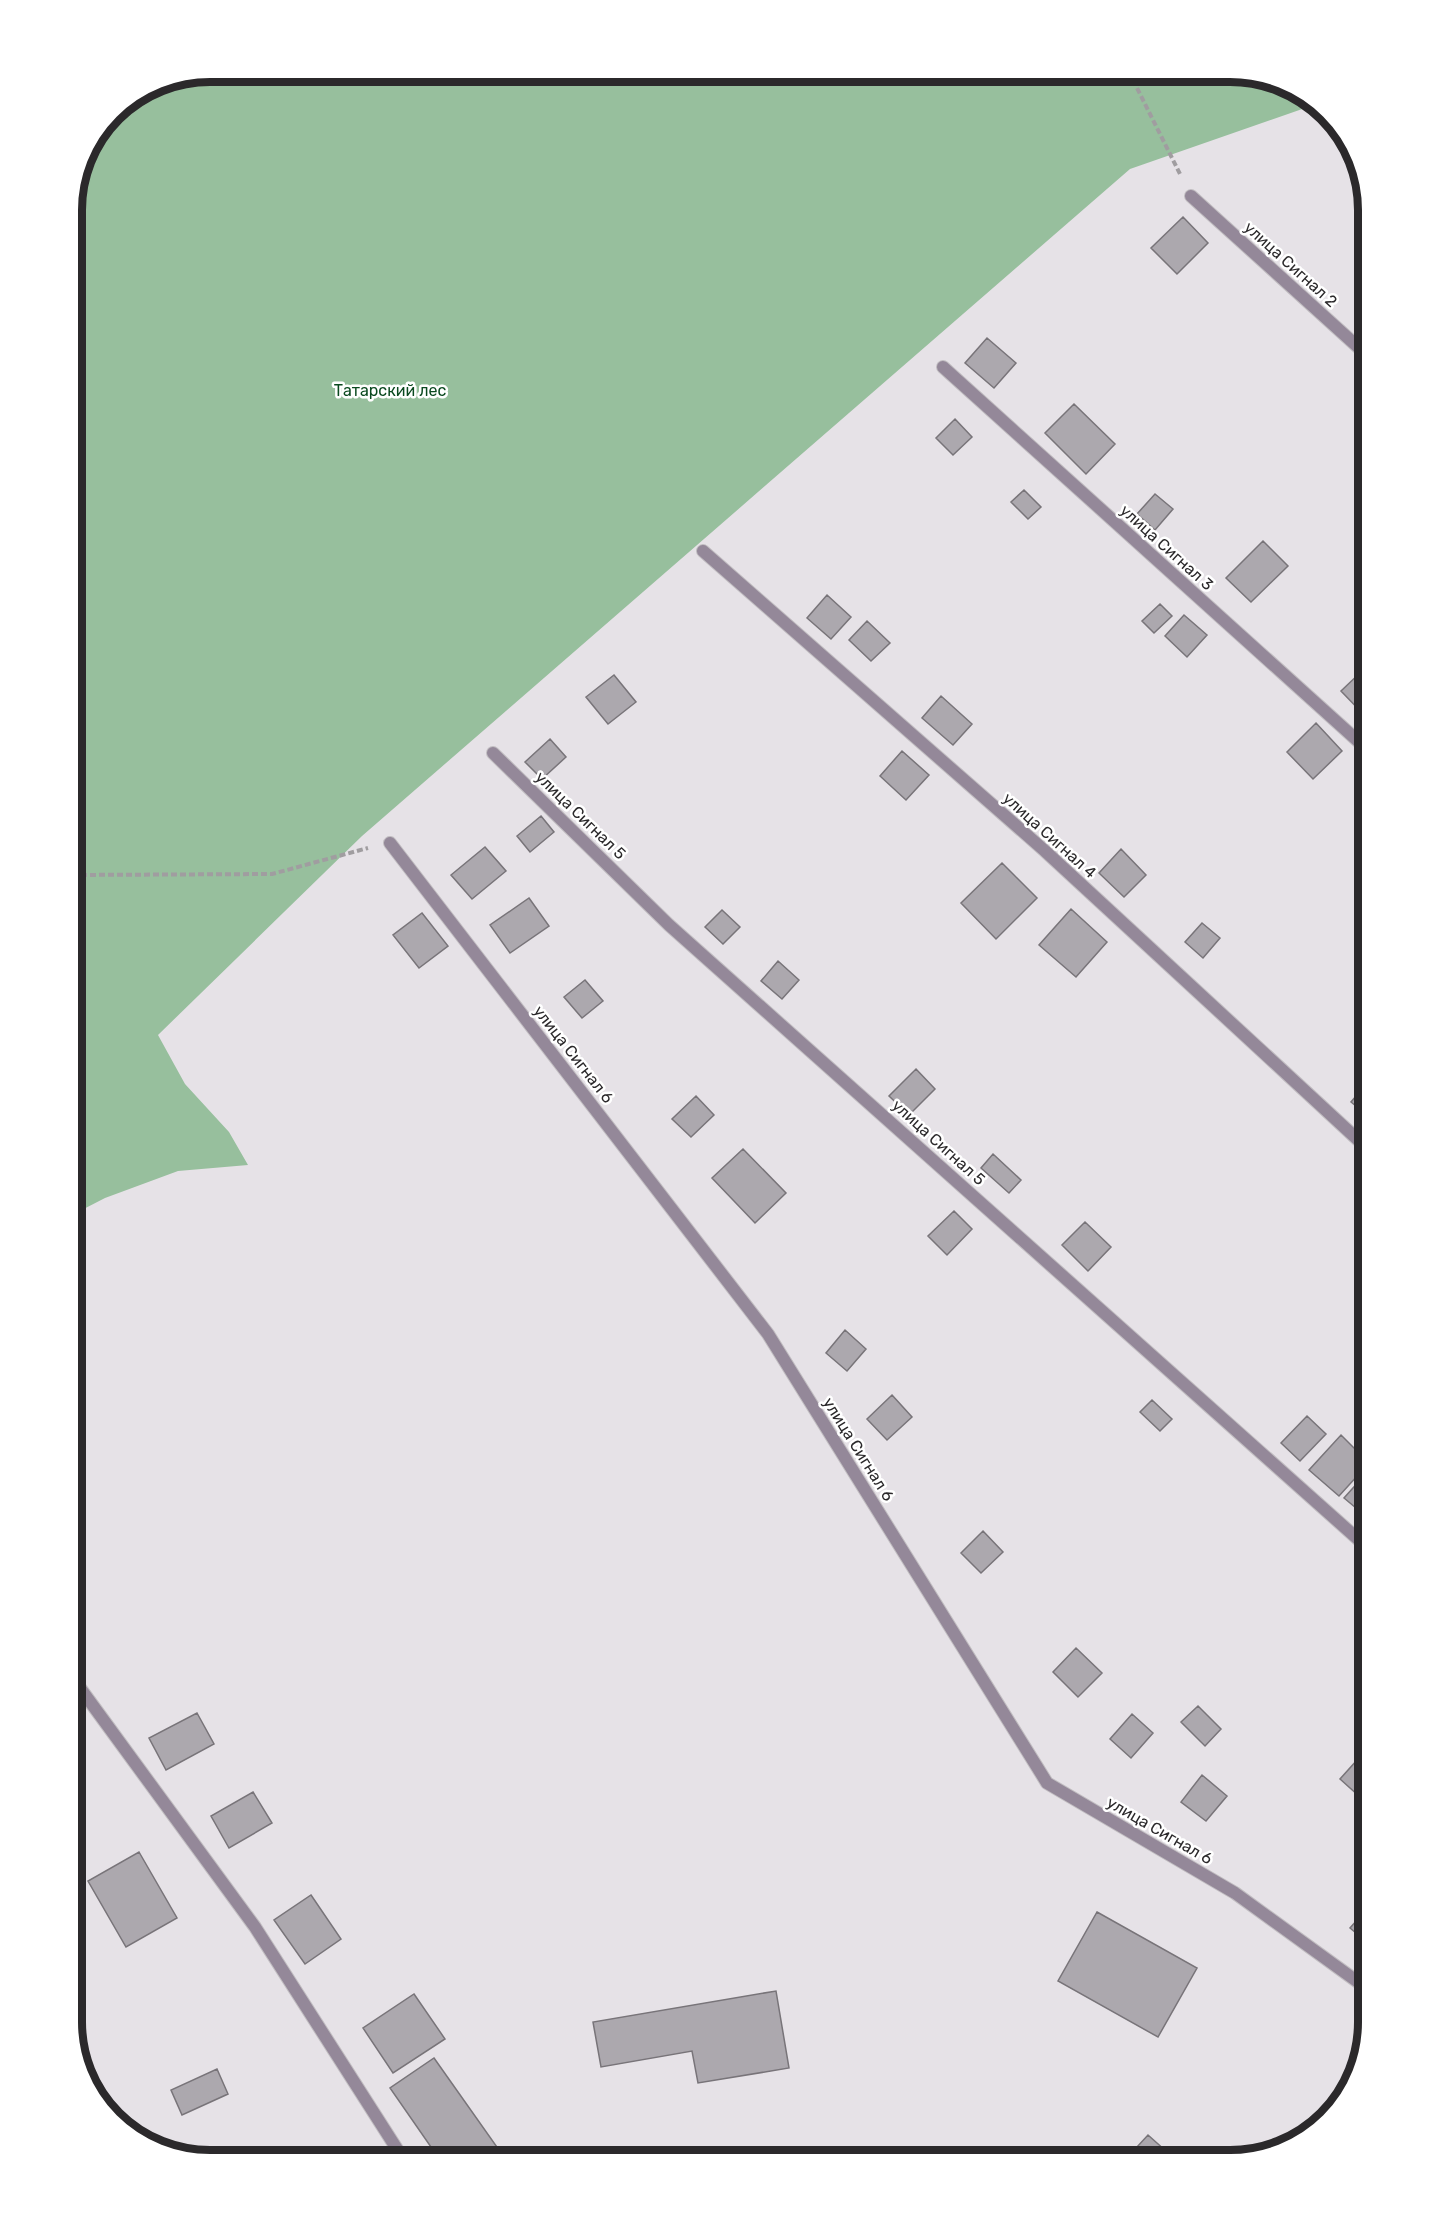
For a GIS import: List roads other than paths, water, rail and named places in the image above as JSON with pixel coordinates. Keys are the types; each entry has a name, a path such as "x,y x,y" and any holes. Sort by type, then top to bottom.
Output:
{"street":[{"name":"улица Сигнал 2","path":"1191,196 1358,347"},
{"name":"улица Сигнал 3","path":"943,367 1358,741"},
{"name":"улица Сигнал 4","path":"703,551 1045,851 1358,1140"},
{"name":"улица Сигнал 5","path":"493,753 669,925 1358,1539"},
{"name":"улица Сигнал 6","path":"390,843 768,1334 1047,1783 1235,1893 1358,1982"},
{"path":"82,1691 255,1927 397,2149"}],"park label":[{"name":"Татарский лес","path":"390,390"}]}
